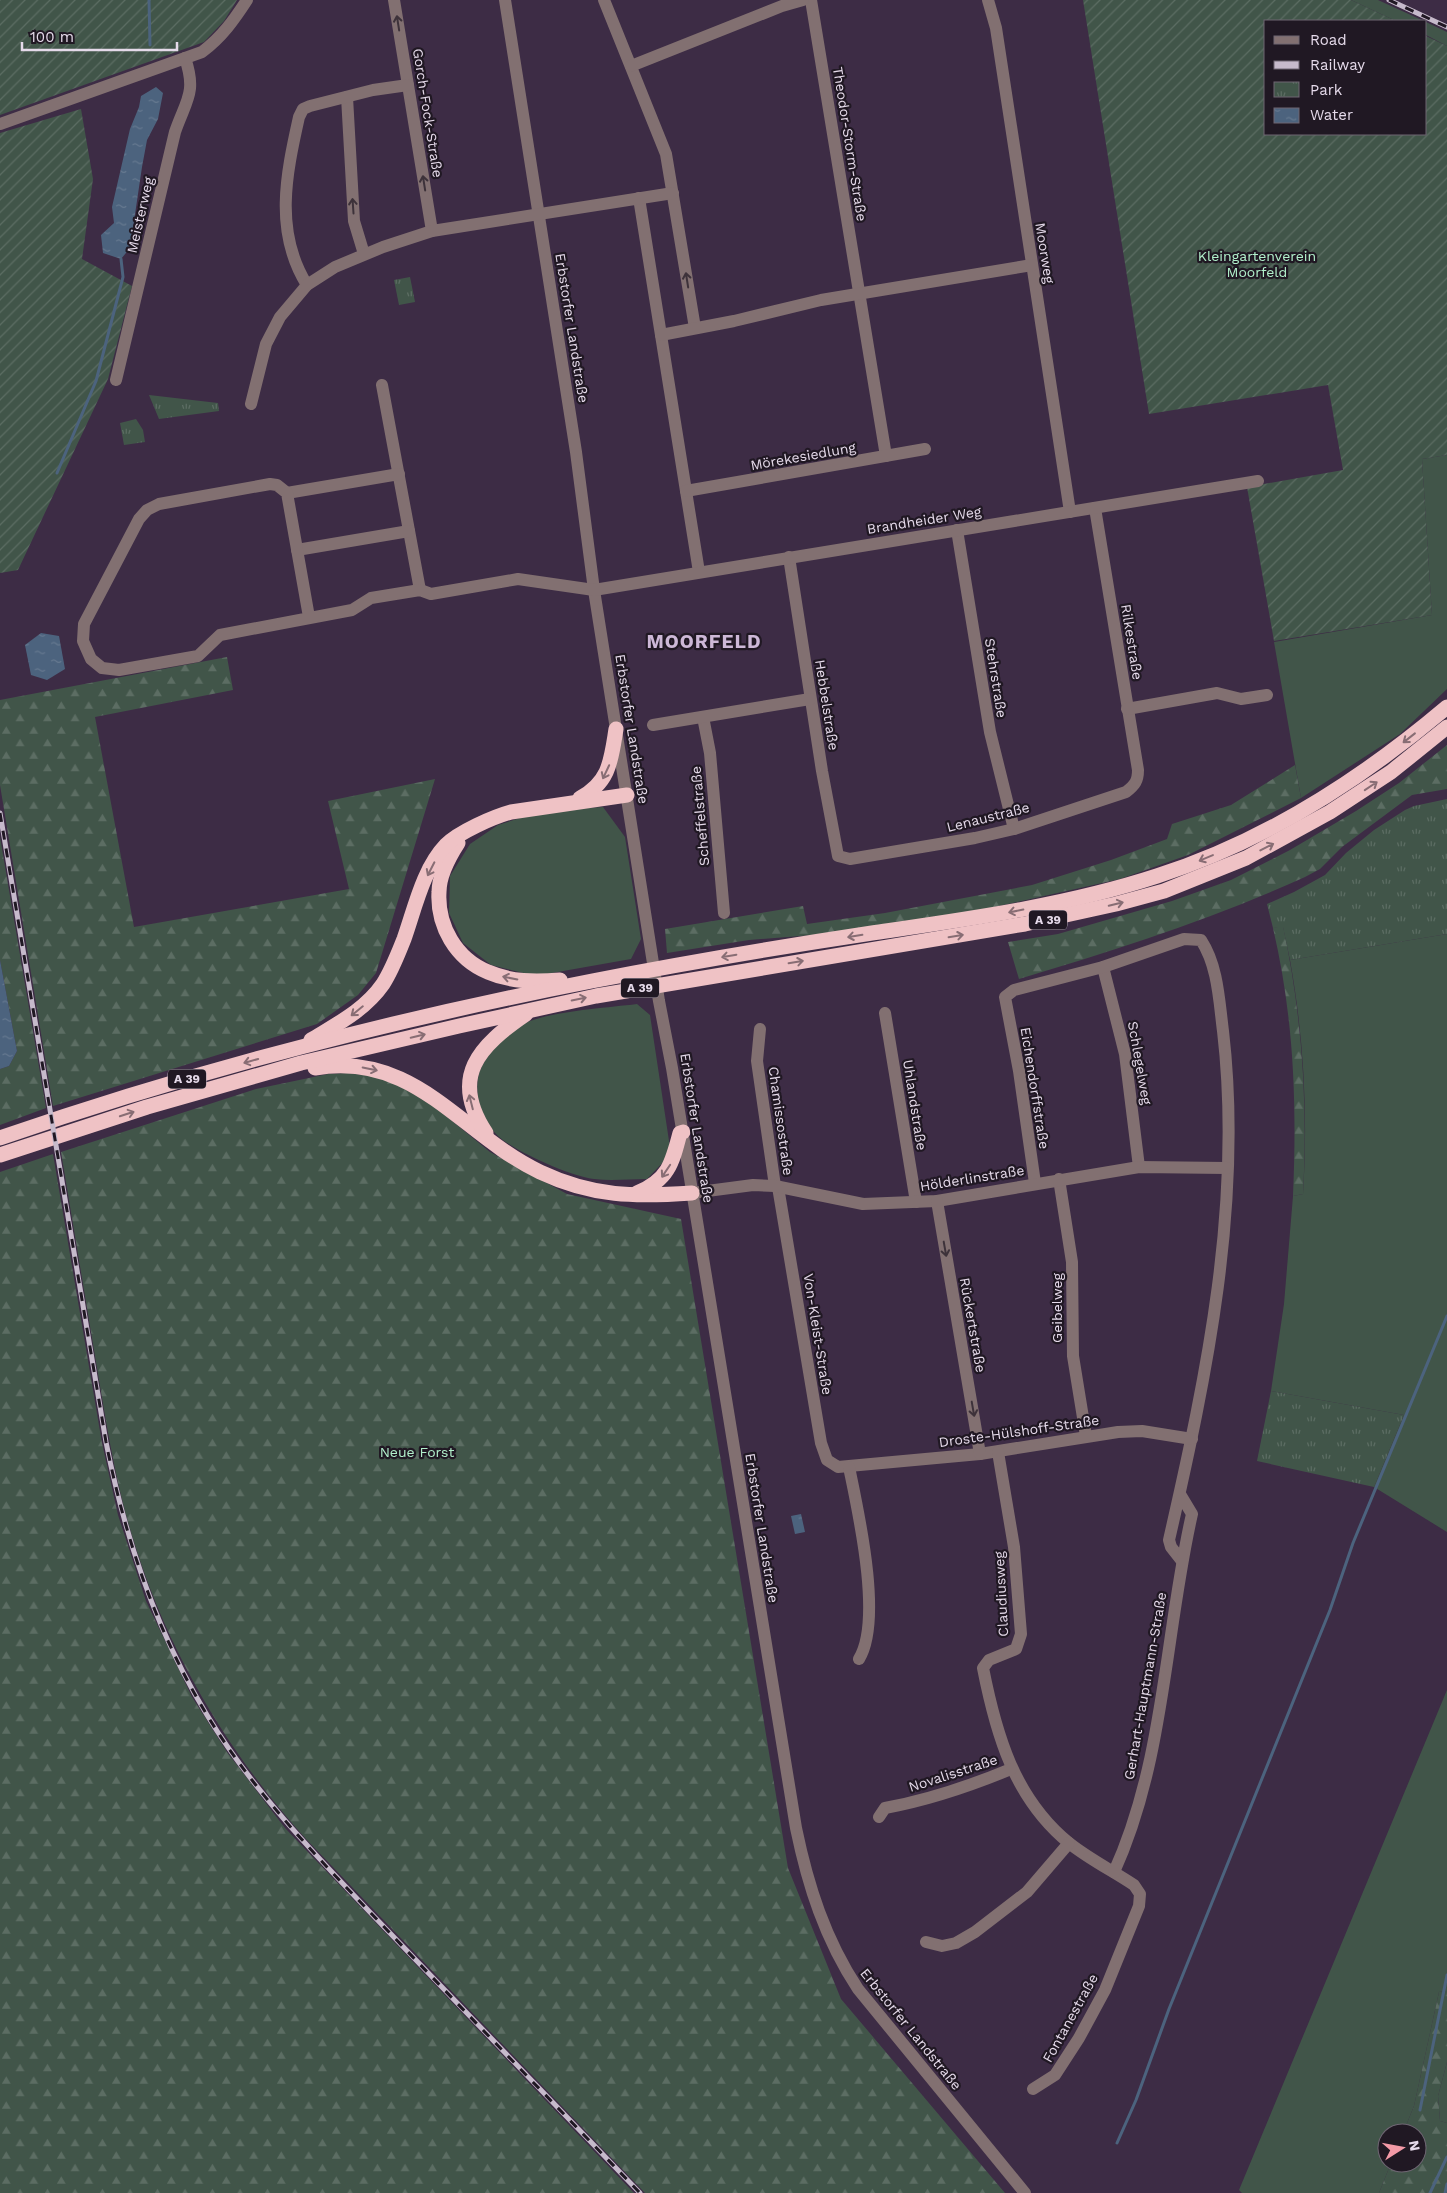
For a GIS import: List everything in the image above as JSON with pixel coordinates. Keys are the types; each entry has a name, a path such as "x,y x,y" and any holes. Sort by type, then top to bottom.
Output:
{"highway":[{"name":"A 39","path":"0,1138 77,1112 298,1048 592,981 794,945 996,914 1113,890 1159,876 1240,844 1323,798 1382,759 1447,707"},
{"name":"A 39","path":"0,1155 301,1063 532,1010 596,996 1025,924 1116,904 1164,891 1246,858 1330,812 1391,772 1447,727"},
{"path":"574,801 590,793 604,778 609,766 616,729"},
{"path":"298,1048 350,1017 368,1002 383,984 396,960 425,880 435,860 447,844 494,817 531,808 627,795"},
{"path":"463,834 442,873 438,891 440,914 446,932 456,949 470,962 487,972 508,978 532,982 591,978 592,981"},
{"path":"494,1144 475,1116 469,1094 471,1072 481,1052 492,1039 532,1010"},
{"path":"252,1077 326,1066 350,1065 373,1069 415,1084 519,1161 560,1180 582,1188 631,1196 692,1193"},
{"path":"631,1196 650,1188 666,1173 672,1162 680,1133 682,1132"}],"street":[{"path":"0,124 202,52 217,41 248,0"},
{"name":"Gorch-Fock-Straße","path":"394,0 432,231"},
{"name":"Erbstorfer Landstraße","path":"505,0 576,452 594,590 659,1001 796,1828 813,1898 834,1950 858,1989 1025,2193"},
{"path":"604,0 666,154 695,328"},
{"path":"631,66 782,6 803,0"},
{"name":"Theodor-Storm-Straße","path":"811,0 886,456"},
{"name":"Moorweg","path":"988,0 996,28 1070,512"},
{"name":"Meisterweg","path":"116,380 175,132 190,92 191,76 185,58"},
{"path":"307,285 292,255 285,216 286,190 296,128 303,109 372,90 408,85"},
{"path":"347,97 354,221 364,254"},
{"path":"252,404 266,344 280,317 307,285 335,267 364,254 432,231 673,193"},
{"path":"639,198 699,572"},
{"path":"661,335 734,321 821,300 1032,266"},
{"path":"382,384 420,590"},
{"name":"Mörekesiedlung","path":"686,491 925,449"},
{"path":"309,617 287,494 399,474"},
{"name":"Brandheider Weg","path":"287,494 277,485 270,484 159,504 147,510 140,519 84,624 82,641 86,651 96,664 102,668 119,670 198,656 220,635 352,610 371,598 420,590 431,594 504,580 525,579 594,590 1258,482"},
{"name":"Rilkestraße","path":"1095,508 1138,770 1138,780"},
{"name":"Stehrstraße","path":"957,530 990,732 1014,828"},
{"path":"297,550 409,531"},
{"name":"Hebbelstraße","path":"789,558 829,816 838,856"},
{"path":"1127,709 1217,693 1241,699 1267,695"},
{"path":"653,725 810,699"},
{"name":"Scheffelstraße","path":"703,718 710,753 724,913"},
{"name":"Lenaustraße","path":"838,856 850,859 897,852 1014,828 1126,792 1138,780"},
{"name":"Gerhart-Hauptmann-Straße","path":"1005,997 1014,990 1103,967 1184,939 1201,940 1210,954 1219,1000 1226,1058 1228,1098 1227,1168 1214,1313 1192,1439 1169,1540 1171,1547 1182,1562 1152,1748 1126,1845 1114,1872"},
{"name":"Schlegelweg","path":"1103,967 1125,1054 1139,1166"},
{"name":"Eichendorffstraße","path":"1005,997 1019,1071 1035,1183"},
{"name":"Uhlandstraße","path":"885,1013 916,1202"},
{"name":"Chamissostraße","path":"760,1030 757,1061 777,1187"},
{"name":"Hölderlinstraße","path":"692,1193 753,1185 777,1187 862,1204 916,1202 936,1201 1139,1166 1227,1168"},
{"name":"Geibelweg","path":"1059,1179 1072,1262 1073,1356 1086,1436"},
{"name":"Von-Kleist-Straße","path":"777,1187 821,1443 827,1460 838,1467 849,1467"},
{"name":"Rückertstraße","path":"936,1201 980,1454"},
{"name":"Droste-Hülshoff-Straße","path":"849,1467 998,1452 1086,1436 1142,1431 1192,1439"},
{"name":"Claudiusweg","path":"998,1452 1014,1547 1020,1634 1016,1648 989,1660 984,1668 993,1718 1011,1769 1040,1813 1070,1843 1134,1885 1140,1894"},
{"path":"849,1467 868,1583 869,1619 864,1649 859,1659"},
{"name":"Novalisstraße","path":"879,1817 885,1808 921,1802 970,1786 1011,1769"},
{"path":"926,1942 942,1946 956,1943 975,1932 1027,1892 1070,1843"},
{"name":"Fontanestraße","path":"1033,2089 1055,2075 1088,2022 1105,1990 1139,1906 1140,1894"}],"green space":[{"path":"0,0 237,0 224,21 204,42 0,115"},
{"name":"Kleingartenverein Moorfeld","path":"1083,0 1351,0 1394,20 1264,20 1264,135 1427,135 1427,36 1447,46 1447,455 1422,459 1432,615 1274,641 1247,487 1343,470 1328,385 1149,414"},
{"path":"1351,0 1378,0 1422,20 1394,20"},
{"path":"1427,22 1447,32 1447,46 1427,36"},
{"path":"81,109 93,179 82,259 132,286 108,379 18,570 0,573 0,133"},
{"path":"410,277 415,302 399,305 394,280"},
{"path":"149,395 218,403 219,411 159,419"},
{"path":"136,419 143,430 145,442 124,445 120,423"},
{"path":"1447,455 1447,689 1400,734 1301,798 1274,642 1432,615 1422,459"},
{"path":"227,657 233,690 95,717 134,927 349,889 328,801 435,779 376,973 358,995 317,1024 53,1106 0,785 0,700"},
{"path":"1447,745 1447,789 1412,795 1342,847 1320,869 1235,907 1200,920 1092,957 1019,979 1008,942 1058,934 1172,901 1231,880 1290,850 1356,811 1399,783"},
{"path":"1295,765 1301,798 1188,855 1120,879 972,912 813,935 749,940 667,953 665,929 803,906 807,924 885,913 1032,885 1111,860 1167,839 1172,824 1231,805"},
{"path":"1447,799 1447,934 1290,960 1283,927 1273,928 1267,904 1325,875 1346,853 1374,830 1405,810 1414,806"},
{"path":"603,807 625,837 641,939 631,959 535,976 491,965 463,943 449,913 450,876 470,844 498,825 542,811"},
{"path":"0,837 46,1108 0,1125 0,1069 9,1066 17,1051 0,960"},
{"path":"1283,926 1295,993 1304,1093 1303,1194 1293,1196 1295,1128 1290,1028 1286,995 1273,928"},
{"path":"1447,934 1447,1532 1374,1487 1404,1415 1271,1391 1284,1304 1293,1196 1303,1194 1304,1077 1299,1018 1290,960"},
{"path":"637,1004 650,1015 671,1154 647,1179 600,1180 572,1174 517,1149 498,1136 486,1121 482,1112 477,1093 477,1084 482,1066 495,1047 506,1036 518,1026 537,1019 580,1010"},
{"name":"Neue Forst","path":"348,1073 371,1076 392,1082 429,1102 490,1152 567,1194 681,1219 788,1868 841,1999 1005,2193 645,2193 306,1839 252,1773 204,1701 165,1625 135,1545 122,1501 104,1412 61,1152 256,1089 328,1074"},
{"path":"53,1154 102,1443 118,1515 146,1601 192,1697 227,1752 285,1828 634,2193 0,2193 0,1172"},
{"path":"1271,1391 1404,1415 1374,1487 1257,1461"},
{"path":"1447,1690 1447,1991 1439,1992 1414,2106 1407,2123 1377,2123 1377,2173 1387,2173 1379,2193 1242,2193 1239,2190"},
{"path":"1447,1991 1447,2062 1438,2096 1440,2121 1447,2123 1447,2193 1379,2193 1387,2173 1427,2173 1427,2123 1407,2123 1414,2106 1439,1992"},
{"path":"1447,2062 1447,2123 1440,2121 1438,2096"}],"water":[{"path":"156,87 163,93 158,119 147,140 130,248 121,259 103,253 101,235 114,223 112,207 130,129 139,107 141,96"},
{"path":"41,633 59,636 65,669 47,680 31,675 25,645"},
{"path":"0,960 17,1051 9,1066 0,1069"},
{"path":"801,1514 805,1532 795,1534 791,1516"}],"waterway":[{"path":"149,0 150,45"},
{"path":"57,473 96,381 123,277 121,259"},
{"path":"1117,2143 1136,2100 1169,2009 1330,1610 1353,1543 1447,1316"},
{"path":"1420,2110 1447,1975"},
{"path":"1430,2193 1447,2157"},
{"path":"1445,2193 1447,2184"}],"railway":[{"path":"1389,0 1447,27"},
{"path":"0,813 106,1442 123,1513 144,1583 172,1650 207,1715 226,1745 292,1828 364,1906 640,2193"}],"district":[{"name":"MOORFELD","path":"704,641"}]}
